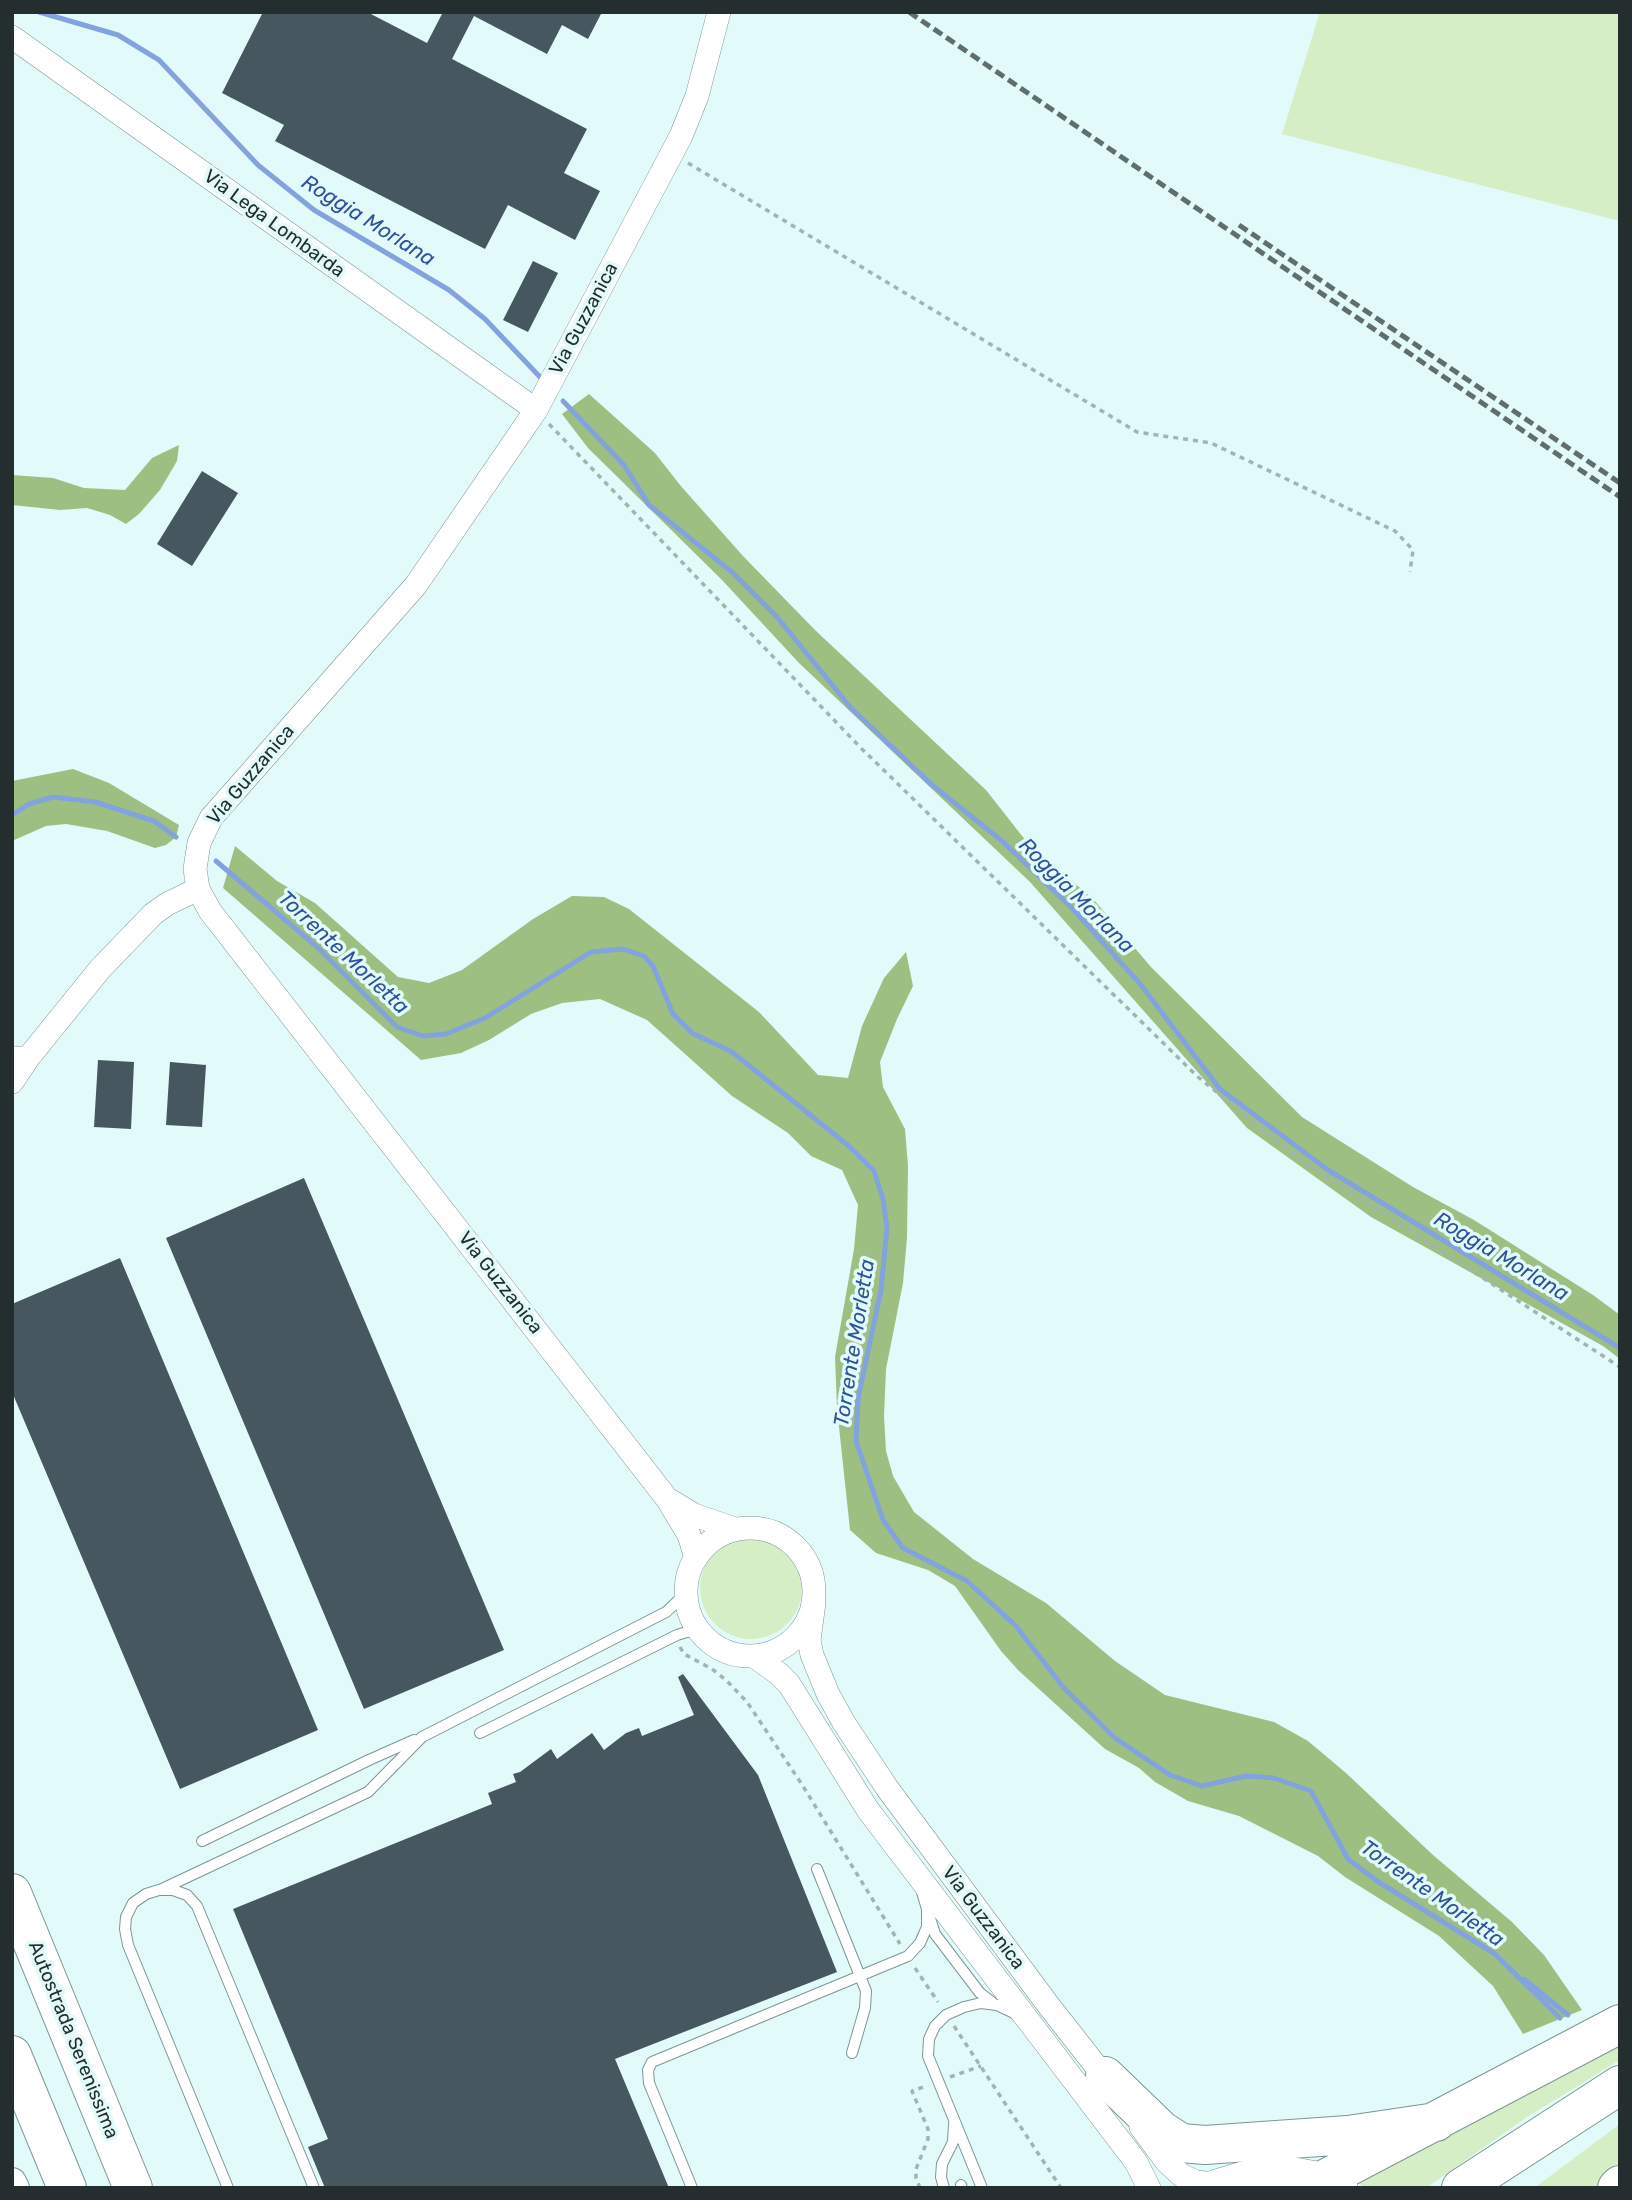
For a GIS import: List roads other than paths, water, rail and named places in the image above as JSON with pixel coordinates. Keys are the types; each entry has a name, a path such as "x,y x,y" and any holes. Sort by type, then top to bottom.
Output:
{"highway":[{"name":"Autostrada Serenissima","path":"12,1893 133,2188"},
{"path":"1330,2184 1436,2122 1620,2024"},
{"path":"12,2055 67,2188"},
{"path":"1105,2076 1161,2130 1181,2143 1205,2145 1348,2135 1436,2122"},
{"path":"1461,2188 1620,2085"},
{"path":"1509,2188 1620,2101"}],"main road":[{"path":"1220,2186 1254,2177 1288,2175 1330,2184"}],"street":[{"name":"Via Guzzanica","path":"696,1558 689,1535 668,1500 210,911 195,879 195,859 211,818 416,585 536,410 672,153 697,96 719,12"},
{"name":"Via Lega Lombarda","path":"12,37 536,410"},
{"path":"12,1082 20,1058 136,929 167,904 198,889"},
{"name":"Via Guzzanica","path":"668,1500 694,1515 735,1530 756,1528 777,1533 794,1545 807,1562 814,1582 809,1640 812,1655 844,1723 887,1788 1166,2161 1181,2175 1196,2182 1220,2186"},
{"path":"687,1632 688,1575 696,1558 706,1545 735,1530"},
{"path":"755,1657 776,1652 794,1640 807,1623 814,1603"},
{"name":"Via Guzzanica","path":"687,1632 706,1639 729,1653 755,1657 789,1684 852,1786 1136,2162 1149,2188"},
{"path":"12,2182 15,2188"}],"lane":[{"path":"202,1841 422,1737 666,1612 686,1593"},
{"path":"480,1733 687,1632"},
{"path":"228,2188 128,1945 126,1917 133,1903 146,1894 368,1792 422,1737"},
{"path":"894,1844 919,1885 935,1934 979,1993 1029,2022"},
{"path":"817,1869 866,1992 865,2008 852,2053"},
{"path":"159,1890 187,1895 197,1906 314,2188"},
{"path":"692,2188 649,2082 648,2070 652,2062 908,1956 924,1935 927,1909"},
{"path":"982,2188 928,2056 929,2039 935,2026 946,2015 981,2003 997,2005"},
{"path":"944,2188 942,2164 953,2142 954,2119"}],"waterway":[{"name":"Roggia Morlana","path":"39,12 118,35 159,60 258,165 314,210 449,290 485,319 540,377"},
{"name":"Roggia Morlana","path":"563,401 624,465 649,505 733,573 777,617 851,708 931,784 1002,841 1072,908 1141,985 1220,1089 1328,1170 1620,1348"},
{"name":"Torrente Morletta","path":"12,815 29,804 53,797 95,802 154,821 176,837"},
{"name":"Torrente Morletta","path":"216,861 316,946 397,1027 423,1036 446,1034 485,1018 591,952 623,949 644,956 653,966 673,1014 692,1033 732,1052 850,1147 874,1171 883,1199 887,1228 881,1290 858,1399 856,1441 883,1520 903,1548 967,1581 1016,1626 1063,1687 1115,1738 1170,1775 1202,1786 1246,1776 1274,1778 1311,1791 1348,1859 1377,1881 1495,1954 1560,2018"},
{"path":"1524,1979 1568,2015"}],"railway":[{"path":"909,12 1620,497"},
{"path":"1239,225 1620,483"}]}
